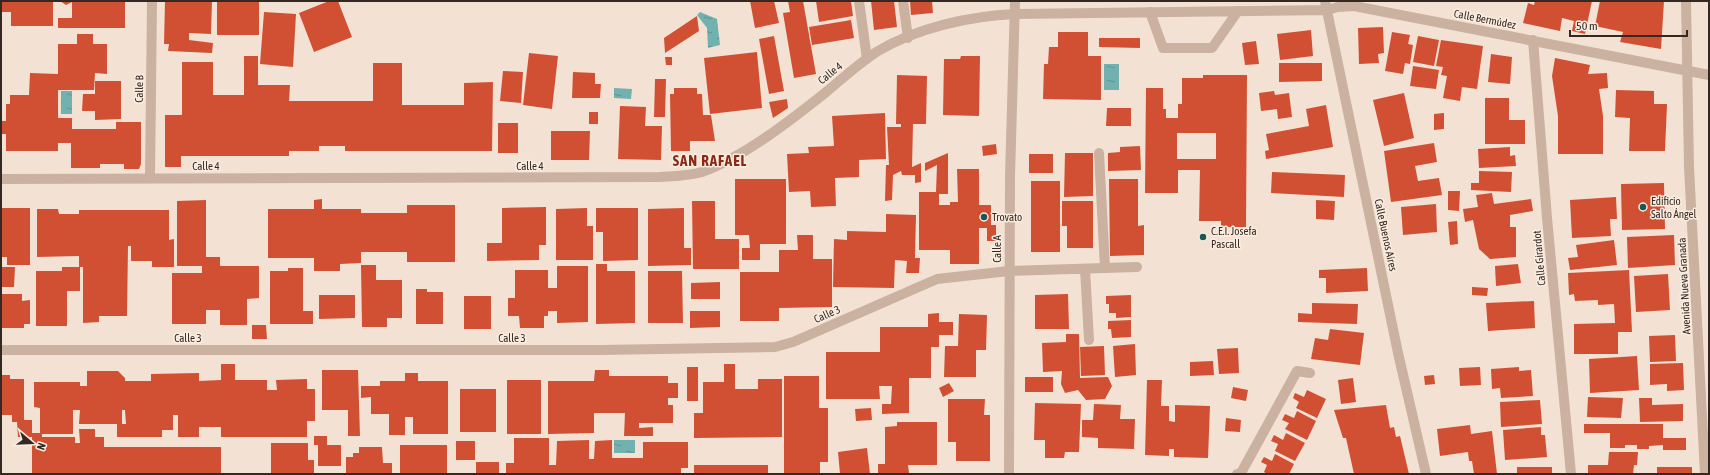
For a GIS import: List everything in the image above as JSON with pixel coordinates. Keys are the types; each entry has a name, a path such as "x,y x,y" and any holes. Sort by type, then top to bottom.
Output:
{"street":[{"name":"Calle B","path":"150,178 152,1"},
{"path":"859,1 867,59"},
{"path":"903,1 908,38"},
{"name":"Calle A","path":"1009,474 1010,177 1015,1"},
{"name":"Avenida Nueva Granada","path":"1686,1 1690,167 1705,474"},
{"name":"Calle Bermúdez","path":"1015,14 1238,11 1326,5 1354,6 1709,74"},
{"name":"Calle Buenos Aires","path":"1326,5 1398,353 1426,474"},
{"path":"1150,12 1163,48 1212,48 1238,11"},
{"name":"Calle 4","path":"1,178 644,177 691,174 710,169 746,149 825,93 878,51 941,26 982,17 1015,14"},
{"name":"Calle Girardot","path":"1533,40 1547,218 1571,474"},
{"path":"1099,153 1105,268"},
{"name":"Calle 3","path":"1,350 601,350 776,348 937,279 1009,271 1137,267"},
{"path":"1085,269 1089,340"},
{"path":"1237,474 1242,473 1297,371 1310,373"}],"water":[{"path":"700,12 717,19 720,45 708,48 707,28 697,15"},
{"path":"1104,64 1119,64 1119,90 1104,90"},
{"path":"614,88 632,89 631,99 614,98"},
{"path":"61,91 72,91 72,114 61,114"},
{"path":"614,440 635,440 635,453 614,453"}],"building":[{"path":"2,1 53,1 53,26 11,26 11,12 2,12"},
{"path":"60,1 125,1 125,28 58,28 58,18 72,18 72,2 66,5"},
{"path":"165,1 212,1 211,34 189,33 189,40 213,43 212,53 168,51 169,44 164,44"},
{"path":"217,1 259,1 259,35 217,35"},
{"path":"329,1 338,1 352,37 314,52 299,13"},
{"path":"750,1 774,1 779,23 755,28"},
{"path":"788,1 803,1 816,74 794,78 783,13 790,12"},
{"path":"816,1 851,1 853,16 819,22"},
{"path":"871,1 894,1 897,27 874,30"},
{"path":"910,1 932,1 933,13 911,15"},
{"path":"1535,1 1592,1 1585,34 1572,31 1574,21 1562,18 1560,31 1523,23 1528,3 1534,5"},
{"path":"1600,1 1664,1 1661,49 1620,42 1623,32 1595,26"},
{"path":"264,12 296,14 293,67 260,64"},
{"path":"697,16 699,31 665,53 664,38"},
{"path":"851,20 854,38 812,45 809,27"},
{"path":"1383,27 1384,53 1378,54 1379,63 1359,64 1358,28"},
{"path":"1311,30 1313,56 1280,60 1277,34"},
{"path":"1058,32 1088,32 1088,56 1101,56 1101,100 1043,99 1044,64 1048,64 1049,47 1058,47"},
{"path":"1392,32 1410,35 1408,44 1413,45 1410,64 1405,63 1403,74 1385,71"},
{"path":"77,34 93,34 93,44 107,44 107,74 95,73 94,90 58,90 58,118 72,118 72,129 116,129 116,122 141,122 141,164 139,169 124,169 124,164 100,164 100,168 71,168 71,143 58,143 58,151 6,151 6,134 1,134 1,121 6,121 6,104 10,104 10,95 29,95 30,73 58,74 58,44 77,44"},
{"path":"774,36 784,91 769,94 759,39"},
{"path":"1418,36 1439,40 1434,66 1413,62"},
{"path":"1099,38 1140,38 1140,48 1099,47"},
{"path":"1441,40 1483,46 1477,89 1462,87 1460,101 1443,98 1447,76 1441,75 1443,67 1436,66"},
{"path":"1256,41 1259,64 1245,65 1242,43"},
{"path":"757,52 762,108 710,114 704,58"},
{"path":"529,53 558,56 552,109 523,105"},
{"path":"1491,54 1512,57 1510,84 1488,82"},
{"path":"244,56 258,56 258,85 290,85 289,101 373,101 373,63 402,63 402,105 464,105 464,83 493,82 492,151 345,151 345,146 319,146 319,151 289,151 289,156 181,156 181,167 165,167 165,115 182,115 182,62 213,62 213,95 244,95"},
{"path":"961,56 980,56 979,116 943,115 944,59 960,59"},
{"path":"665,57 672,57 672,65 666,65"},
{"path":"1555,58 1590,65 1588,74 1607,73 1608,88 1599,89 1603,116 1603,154 1558,154 1558,116 1552,76"},
{"path":"1279,63 1322,63 1322,81 1279,82"},
{"path":"1413,66 1439,70 1436,89 1410,86"},
{"path":"503,71 523,72 521,103 500,101"},
{"path":"573,72 595,73 595,84 601,84 600,98 572,98"},
{"path":"897,75 927,76 926,124 913,124 912,167 921,163 921,182 915,183 915,175 902,175 901,171 893,175 892,200 885,201 886,165 889,165 887,127 901,127 901,124 896,124"},
{"path":"1203,75 1247,75 1246,227 1221,227 1221,221 1199,221 1200,170 1178,170 1178,193 1145,193 1146,88 1163,88 1163,109 1166,109 1166,118 1178,118 1178,104 1182,104 1182,78 1203,78","holes":["1177,133 1216,133 1216,159 1177,159"]},
{"path":"655,79 666,79 665,117 654,117"},
{"path":"95,81 121,81 121,119 95,120 95,111 82,111 83,94 95,94"},
{"path":"674,88 697,88 697,94 702,94 703,115 711,115 715,141 690,141 690,151 671,151 670,94 674,94"},
{"path":"1616,90 1654,91 1654,104 1667,104 1665,151 1629,151 1630,118 1615,117"},
{"path":"1274,91 1275,95 1289,93 1292,117 1278,119 1277,109 1261,111 1259,93"},
{"path":"1404,93 1414,138 1384,146 1373,100"},
{"path":"1485,98 1509,98 1509,120 1525,120 1525,144 1485,144"},
{"path":"787,99 788,108 773,118 769,102"},
{"path":"1326,105 1333,147 1266,159 1265,151 1269,150 1266,134 1309,126 1306,109"},
{"path":"620,106 646,107 645,126 662,126 661,160 618,159"},
{"path":"1107,108 1131,108 1131,126 1106,126"},
{"path":"589,112 598,112 598,124 589,124"},
{"path":"885,113 886,159 859,160 859,177 835,178 836,206 811,207 810,191 789,192 787,154 809,153 808,147 834,146 832,116"},
{"path":"1444,113 1444,129 1434,130 1434,114"},
{"path":"498,123 518,123 518,153 498,153"},
{"path":"551,131 590,131 589,160 551,160"},
{"path":"1434,143 1437,162 1415,166 1418,181 1439,178 1442,195 1391,202 1384,151"},
{"path":"996,144 997,154 983,156 982,146"},
{"path":"1140,146 1141,170 1108,171 1108,153 1120,152 1120,147"},
{"path":"1510,147 1510,156 1515,155 1516,166 1479,168 1478,149"},
{"path":"948,153 948,194 939,194 939,205 950,205 950,202 958,202 957,169 979,169 979,205 991,205 991,225 996,225 996,241 987,241 987,228 979,228 979,264 950,264 950,250 919,250 919,192 936,192 937,165 925,171 925,163"},
{"path":"1065,153 1093,153 1093,196 1064,197"},
{"path":"1029,154 1053,154 1053,173 1029,173"},
{"path":"1479,171 1512,172 1511,192 1471,190 1471,183 1479,183"},
{"path":"1272,172 1345,175 1344,197 1271,193"},
{"path":"735,179 786,179 786,244 760,244 760,260 742,260 742,248 750,248 749,235 735,235"},
{"path":"1109,179 1138,179 1138,226 1144,225 1144,255 1110,256"},
{"path":"1031,181 1060,181 1060,252 1031,252"},
{"name":"Edificio Salto Ángel","path":"1664,183 1665,229 1622,230 1621,184"},
{"path":"1448,191 1460,191 1459,211 1448,210"},
{"path":"1492,193 1494,204 1531,199 1533,211 1510,215 1510,227 1516,227 1516,257 1490,259 1479,249 1473,220 1465,222 1463,209 1478,207 1476,195"},
{"path":"1616,197 1617,219 1610,219 1611,236 1572,238 1570,200"},
{"path":"322,199 322,209 361,209 361,213 407,213 407,205 455,205 455,262 407,262 407,252 361,252 361,263 340,264 340,271 314,271 314,258 268,258 268,209 314,209 314,200"},
{"path":"206,200 206,257 220,257 220,266 259,266 259,298 247,299 247,325 220,325 220,310 206,310 206,324 172,324 172,273 202,273 202,266 177,266 177,201"},
{"path":"1316,200 1335,201 1334,220 1316,219"},
{"path":"692,201 715,201 715,239 739,239 739,269 693,269"},
{"path":"1062,201 1093,201 1093,248 1067,248 1067,226 1062,226"},
{"path":"1436,204 1437,232 1403,235 1401,207"},
{"path":"546,207 546,245 539,245 539,260 487,261 487,243 502,243 502,208"},
{"path":"1,208 30,208 30,265 7,265 7,257 1,257"},
{"path":"587,208 587,226 593,226 593,260 556,260 556,209"},
{"path":"596,208 638,208 638,260 603,261 603,232 596,232"},
{"path":"684,208 684,248 691,248 691,265 648,266 648,209"},
{"path":"37,209 58,209 59,214 79,214 79,210 169,210 169,240 174,239 174,267 152,267 152,261 131,261 131,246 128,246 127,316 99,316 99,322 83,323 83,267 79,267 79,256 37,257"},
{"path":"886,214 916,215 915,258 920,258 919,273 906,273 907,261 895,260 894,288 833,287 834,239 847,240 847,231 886,232"},
{"path":"1457,221 1458,244 1450,245 1448,222"},
{"path":"797,235 813,235 813,259 832,259 832,307 779,308 779,321 740,321 740,272 779,272 779,250 798,250"},
{"path":"1674,235 1675,265 1628,268 1627,237"},
{"path":"1614,240 1617,265 1570,270 1568,258 1578,257 1576,245"},
{"path":"596,264 607,264 607,271 635,271 635,323 596,324"},
{"path":"1518,264 1521,283 1496,286 1495,266"},
{"path":"361,265 376,265 376,280 402,280 402,318 387,318 387,327 362,327"},
{"path":"557,266 588,266 588,322 557,323 557,311 548,311 548,316 544,316 544,328 520,328 519,316 508,316 508,298 515,298 515,270 548,270 548,288 557,288"},
{"path":"1,267 15,267 14,287 1,287"},
{"path":"62,267 80,267 80,291 67,291 67,326 36,326 36,271 62,271"},
{"path":"288,268 303,268 303,311 313,311 313,324 270,324 270,271 288,271"},
{"path":"1367,268 1368,291 1326,293 1326,278 1319,278 1319,270"},
{"path":"1629,270 1632,332 1618,332 1618,354 1574,354 1574,324 1615,323 1614,304 1598,305 1598,300 1575,301 1574,294 1569,295 1568,273"},
{"path":"648,271 682,271 683,323 648,323"},
{"path":"1668,274 1670,310 1636,312 1634,276"},
{"path":"720,282 720,299 691,299 691,283"},
{"path":"1472,287 1488,288 1487,296 1472,295"},
{"path":"416,289 427,289 427,292 443,292 443,324 416,324"},
{"path":"1,294 22,294 22,301 30,300 30,324 24,324 24,328 1,328"},
{"path":"1068,294 1069,329 1035,329 1035,295"},
{"path":"319,295 355,295 355,318 319,319"},
{"path":"1131,295 1131,317 1116,318 1116,313 1109,313 1109,304 1106,304 1106,296"},
{"path":"464,296 491,296 491,329 464,329"},
{"path":"1534,301 1535,328 1488,331 1486,303"},
{"path":"1312,303 1358,304 1357,324 1298,322 1298,313 1312,314"},
{"path":"690,311 720,311 720,327 690,328"},
{"path":"939,313 939,322 953,322 953,335 939,335 939,347 931,347 931,378 909,378 909,413 882,414 882,404 891,404 892,386 879,386 880,399 826,399 826,352 880,352 880,327 928,327 928,314"},
{"path":"959,314 987,315 986,350 976,350 976,377 944,377 945,346 958,346"},
{"path":"1131,320 1131,337 1112,338 1111,329 1108,329 1108,321"},
{"path":"252,325 266,325 267,339 252,339"},
{"path":"1330,329 1364,333 1360,365 1311,359 1315,338 1328,340"},
{"path":"1066,334 1079,334 1080,378 1108,377 1112,386 1105,399 1086,400 1078,390 1065,393 1061,384 1062,371 1043,372 1042,343 1066,342"},
{"path":"1675,335 1676,361 1650,362 1649,336"},
{"path":"1135,344 1136,375 1115,377 1113,346"},
{"path":"1104,346 1105,375 1081,376 1080,347"},
{"path":"1238,348 1239,373 1219,374 1217,349"},
{"path":"1637,356 1639,390 1590,393 1589,359"},
{"path":"1213,361 1214,375 1190,376 1190,362"},
{"path":"1683,363 1684,390 1667,391 1667,384 1650,385 1650,364"},
{"path":"221,364 235,364 235,380 267,380 267,390 277,390 276,380 307,379 307,389 315,389 315,421 307,421 307,437 221,437 221,427 199,427 199,437 178,437 178,415 173,415 173,430 162,430 162,437 117,437 117,424 79,424 80,410 73,410 73,434 42,434 42,437 75,437 75,443 80,443 79,429 95,429 95,437 104,437 104,447 221,447 221,474 32,474 32,437 18,437 17,422 12,422 12,415 1,415 1,375 10,375 10,379 24,379 24,420 32,420 32,433 40,433 40,408 34,407 34,382 80,382 80,386 87,386 87,371 118,371 125,378 125,381 151,381 151,374 199,373 199,381 221,380","holes":["122,410 125,410 126,424 122,424"]},
{"path":"724,364 735,364 735,389 758,389 758,379 782,379 782,437 694,438 694,413 703,413 703,382 724,382"},
{"path":"687,367 698,367 698,401 687,401"},
{"path":"1480,367 1481,385 1460,386 1459,368"},
{"path":"1519,367 1519,371 1531,370 1533,396 1501,398 1500,388 1492,389 1491,369"},
{"path":"322,370 358,370 360,436 348,436 348,410 322,410"},
{"path":"595,370 609,370 609,376 668,376 668,383 678,383 678,398 668,398 668,405 673,405 673,423 639,423 639,428 653,427 653,436 624,436 625,413 594,413 594,433 548,434 548,381 594,381"},
{"path":"405,373 418,373 418,381 448,381 448,434 413,434 413,417 405,417 405,435 389,435 389,414 371,414 371,397 361,398 361,386 380,386 380,381 405,381"},
{"path":"1434,375 1435,384 1425,385 1424,376"},
{"path":"784,376 819,376 819,408 828,408 828,462 820,462 820,474 784,474"},
{"path":"1025,377 1053,377 1053,392 1025,392"},
{"path":"1353,378 1356,402 1341,404 1338,380"},
{"path":"507,380 541,380 541,434 507,434"},
{"path":"1147,380 1162,380 1161,406 1169,406 1169,421 1175,422 1175,405 1210,406 1208,458 1174,457 1174,449 1169,449 1169,456 1145,455"},
{"path":"949,383 954,391 943,397 939,388"},
{"path":"1233,387 1248,390 1246,401 1231,398"},
{"path":"460,389 496,389 496,432 460,432"},
{"path":"1307,390 1326,399 1317,418 1296,408 1299,402 1293,398 1295,393 1304,397"},
{"path":"1588,397 1623,398 1621,418 1587,417"},
{"path":"1639,398 1652,398 1652,405 1683,404 1683,421 1640,422"},
{"path":"948,399 985,399 984,415 990,415 990,461 956,461 956,442 948,442"},
{"path":"1540,400 1542,424 1501,427 1500,402"},
{"path":"1035,403 1081,404 1079,452 1065,452 1064,458 1045,458 1045,440 1034,440"},
{"path":"1094,404 1121,405 1120,419 1135,419 1134,449 1098,448 1098,438 1082,437 1082,420 1093,420"},
{"path":"1386,405 1390,428 1394,427 1396,437 1400,436 1409,474 1354,474 1346,438 1343,438 1334,410"},
{"path":"871,408 872,420 856,421 855,409"},
{"path":"1297,411 1316,421 1307,440 1285,429 1289,423 1282,420 1285,414 1294,418"},
{"path":"1226,418 1241,420 1240,432 1225,431"},
{"path":"897,422 937,422 937,465 908,465 909,473 878,474 878,464 885,464 885,427 897,426"},
{"path":"1584,424 1663,424 1663,438 1686,438 1686,450 1663,450 1663,445 1649,446 1649,449 1637,449 1637,445 1625,445 1625,448 1610,448 1610,433 1584,433"},
{"path":"1470,425 1471,434 1492,431 1497,474 1474,474 1472,461 1469,461 1468,452 1440,456 1437,429"},
{"path":"1541,427 1541,435 1545,435 1547,457 1505,460 1503,430"},
{"path":"1286,433 1305,443 1295,461 1275,451 1278,444 1271,441 1274,435 1283,440"},
{"path":"314,436 327,436 327,445 341,445 341,466 318,466 318,445 314,445"},
{"path":"514,438 549,438 549,465 556,465 557,441 589,440 589,459 594,459 595,441 612,440 612,458 643,458 643,442 688,442 688,468 681,468 681,474 506,474 506,463 514,463"},
{"path":"456,441 475,441 475,460 456,460"},
{"path":"271,443 308,443 308,460 314,460 314,474 271,474"},
{"path":"400,445 447,445 447,474 400,474"},
{"path":"359,447 382,447 383,463 392,463 392,474 346,474 346,457 353,457 353,453 359,453"},
{"path":"867,448 870,474 840,474 838,452"},
{"path":"1609,452 1638,452 1637,465 1634,465 1633,474 1588,474 1588,465 1608,465"},
{"path":"1275,454 1294,464 1289,474 1267,474 1264,472 1267,465 1261,462 1264,457 1272,461"},
{"path":"476,462 499,462 499,474 476,474"},
{"path":"694,465 768,465 768,474 694,474"},
{"path":"1517,467 1552,467 1552,474 1517,474"},
{"path":"1657,467 1692,467 1692,474 1657,474"}],"place":[{"name":"Edificio Salto Ángel","path":"1643,207"},
{"name":"Trovato","path":"984,217"},
{"name":"C.E.I. Josefa Pascall","path":"1203,237"}],"district":[{"name":"SAN RAFAEL","path":"710,160"}]}
